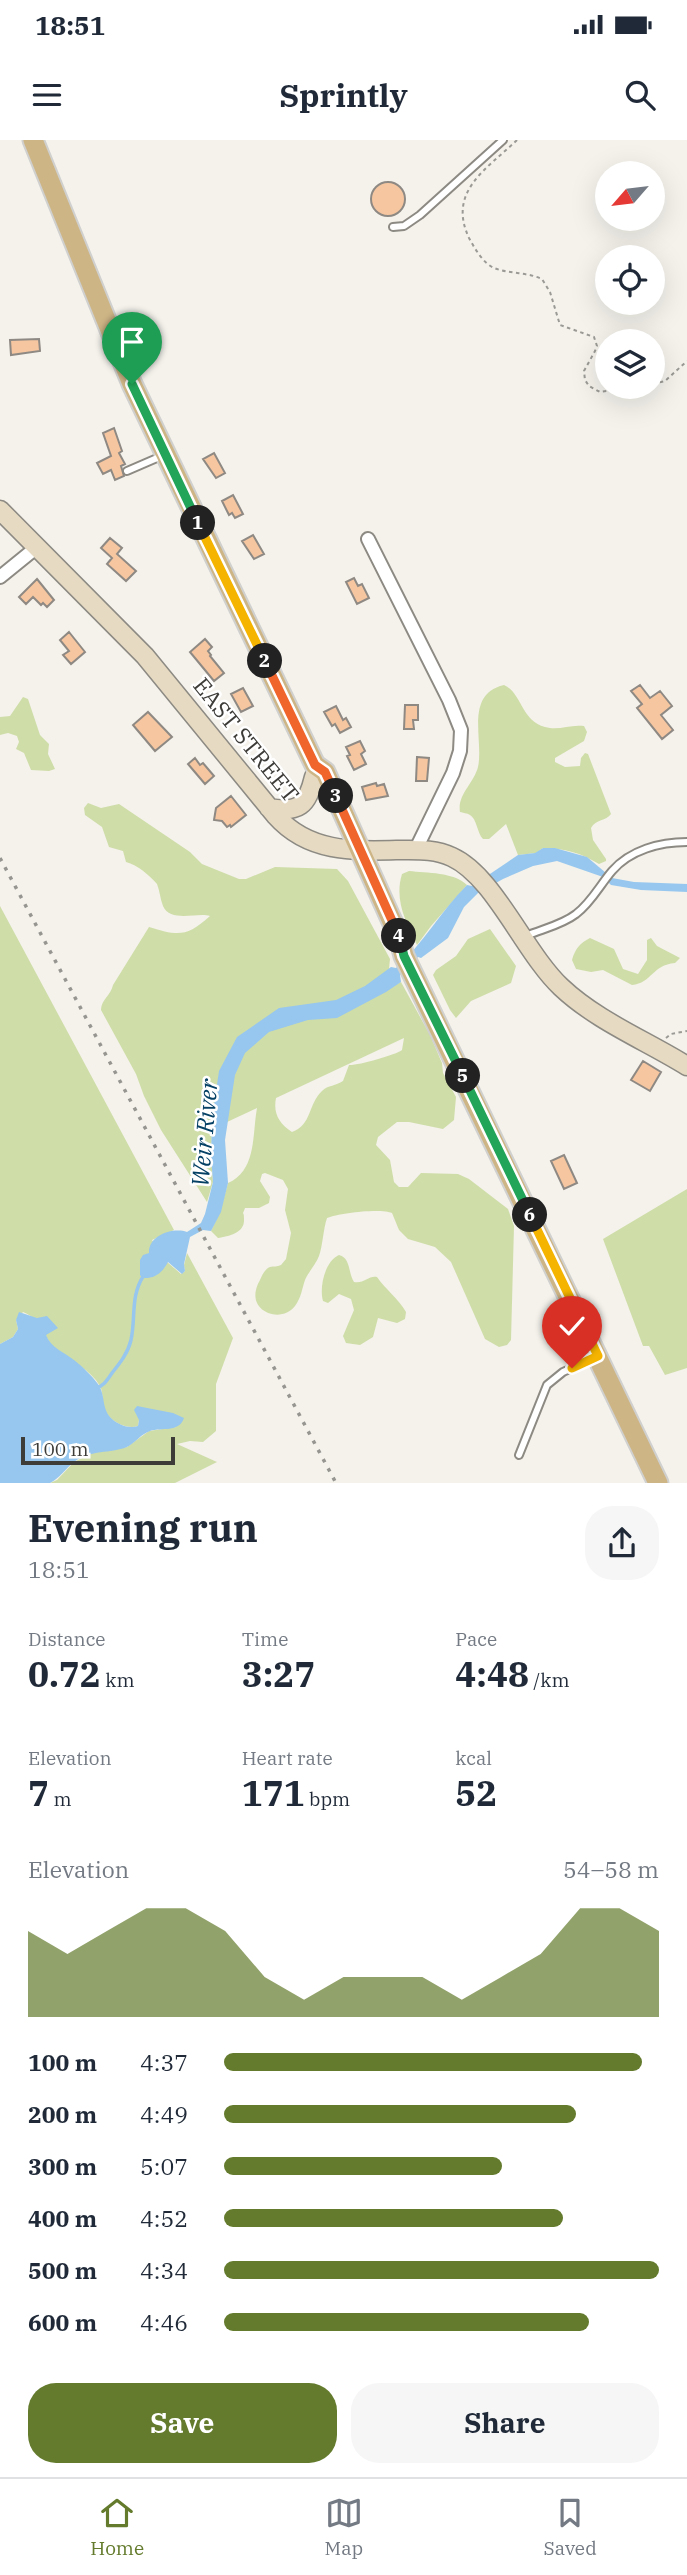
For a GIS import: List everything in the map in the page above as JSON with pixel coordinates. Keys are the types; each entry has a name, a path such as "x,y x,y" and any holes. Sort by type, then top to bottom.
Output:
{"main road":[{"path":"33,140 113,339 315,771 309,796 303,804 288,810 269,808"},
{"name":"EAST STREET","path":"0,510 145,656 287,827 303,839 328,847 353,850 416,849 450,856 469,867 493,895 544,970 575,999 611,1023 687,1066"},
{"path":"315,771 325,772 376,915 407,962 658,1483"}],"street":[{"path":"368,539 449,699 461,730 460,751 453,774 416,849"},
{"path":"0,577 37,547"}],"lane":[{"path":"393,227 404,226 420,215 503,140"},
{"path":"127,471 166,454"},
{"path":"521,937 572,917 595,894 612,870 625,860 657,845 687,842"},
{"path":"519,1455 542,1393 550,1381 598,1356"}],"path":[{"path":"517,140 464,195 463,220 471,241 483,259 495,268 542,279 550,292 560,325 594,337 595,340"},
{"path":"595,353 584,371 585,380 595,389"},
{"path":"665,381 687,361"},
{"path":"659,1049 667,1036 687,1031"}],"green space":[{"path":"504,685 515,694 526,713 537,724 550,728 584,726 587,732 584,741 555,758 555,762 565,767 580,766 581,758 585,753 588,754 611,814 591,828 593,840 606,861 599,864 572,852 551,848 518,855 506,824 489,839 483,839 472,817 460,812 463,795 478,767 480,708 484,698 492,690"},
{"path":"23,697 28,699 40,735 49,744 48,754 55,769 31,770 24,753 16,749 19,742 17,736 8,733 0,735 0,717 10,716"},
{"path":"88,803 101,808 119,804 190,852 202,864 239,879 246,879 275,867 337,869 348,881 390,959 389,969 397,984 401,982 430,1035 442,1063 443,1073 456,1097 454,1120 443,1129 397,1122 378,1137 376,1145 390,1160 394,1182 399,1187 408,1187 421,1173 458,1174 469,1179 508,1209 514,1226 511,1340 507,1345 499,1347 485,1339 451,1262 435,1247 408,1239 399,1230 392,1213 387,1212 360,1212 327,1218 319,1256 305,1280 295,1306 289,1312 281,1314 266,1312 259,1307 256,1291 261,1278 268,1268 281,1265 286,1259 291,1233 285,1210 288,1189 283,1180 262,1174 260,1181 270,1197 269,1203 259,1208 245,1208 244,1224 236,1233 218,1238 211,1231 220,1212 228,1183 244,1170 249,1161 257,1108 212,1129 213,1182 207,1202 161,1130 136,1074 101,1010 113,985 149,927 182,933 195,928 210,916 178,916 167,911 157,884 135,865 126,862 123,851 109,847 102,827 85,815 84,808","holes":["404,1038 402,1050 376,1060 349,1065 343,1081 324,1089 298,1129 292,1132 278,1118 276,1098"]},
{"path":"409,871 448,875 467,885 417,945 405,919 399,893 402,874"},
{"path":"0,906 174,1230 152,1240 167,1262 181,1274 185,1271 187,1253 233,1338 216,1384 216,1431 203,1442 177,1444 217,1462 175,1483 50,1483 57,1480 74,1462 92,1453 127,1447 149,1431 176,1427 139,1420 138,1426 128,1427 113,1420 106,1412 101,1388 96,1380 58,1351 40,1325 23,1312 16,1320 18,1329 13,1337 0,1344"},
{"path":"490,929 516,966 511,983 471,1001 456,1018 433,975 456,956 468,939"},
{"path":"590,938 614,949 623,969 638,974 647,960 647,940 651,938 657,946 680,958 675,963 661,967 639,984 632,985 603,970 591,972 576,969 572,960 575,953 581,944"},
{"path":"687,1189 687,1368 665,1375 649,1346 643,1346 603,1239"},
{"path":"339,1255 346,1259 354,1282 377,1277 406,1312 405,1319 397,1323 378,1318 373,1337 360,1345 346,1343 343,1336 354,1310 351,1299 339,1294 328,1303 323,1301 324,1275 330,1263"}],"water":[{"path":"543,848 555,848 587,857 612,878 634,882 687,884 687,892 641,890 611,885 603,877 557,861 533,866 478,893 464,907 448,938 421,958 418,957 400,975 401,982 386,992 337,1018 308,1020 269,1032 245,1053 235,1075 225,1140 228,1183 221,1212 211,1231 203,1230 190,1237 185,1271 182,1274 168,1262 158,1274 142,1278 140,1260 143,1255 149,1253 152,1242 168,1232 187,1232 201,1223 205,1214 213,1182 212,1118 219,1071 237,1037 279,1008 336,1000 365,986 391,967 396,968 467,885 472,886 518,855 535,853"},
{"path":"19,1312 37,1318 47,1316 58,1328 46,1335 48,1339 96,1381 106,1411 115,1421 128,1427 138,1426 139,1420 134,1410 137,1406 173,1413 184,1418 182,1423 174,1428 147,1432 127,1447 80,1458 50,1483 0,1483 0,1344 13,1337 18,1329 16,1320"}],"building":[{"path":"388,182 400,187 405,199 400,211 388,216 376,211 371,199 376,187"},
{"path":"39,339 40,351 11,355 10,340"},
{"path":"114,428 122,451 119,453 125,464 121,466 124,476 115,480 111,470 103,474 97,463 111,456 103,433"},
{"path":"214,453 225,473 216,478 203,459"},
{"path":"233,495 243,514 235,518 232,513 229,515 222,501"},
{"path":"253,535 264,554 254,559 242,541"},
{"path":"110,538 122,548 117,554 136,571 126,581 107,564 112,558 101,548"},
{"path":"354,578 358,586 362,584 369,598 357,604 346,582"},
{"path":"37,579 54,600 47,607 33,597 26,604 19,597"},
{"path":"69,632 85,652 71,664 63,655 69,651 60,640"},
{"path":"205,639 212,647 208,651 210,656 224,673 214,681 190,652"},
{"path":"640,685 650,698 660,691 672,706 661,715 673,730 662,739 637,708 642,704 631,691"},
{"path":"243,688 253,706 241,712 231,694"},
{"path":"405,705 418,705 418,720 413,720 414,729 404,729"},
{"path":"336,706 343,720 346,718 351,727 340,733 335,724 332,726 324,712"},
{"path":"148,712 172,737 155,751 133,725"},
{"path":"360,741 365,751 361,754 366,764 354,770 346,747"},
{"path":"417,757 429,758 427,781 416,781"},
{"path":"195,758 214,776 205,784 188,764"},
{"path":"376,783 377,786 384,784 388,796 366,800 362,787"},
{"path":"231,796 246,815 231,827 227,827 222,821 214,820 216,808"},
{"path":"643,1061 661,1072 650,1091 631,1080"},
{"path":"564,1155 577,1183 564,1189 551,1161"}],"waterway":[{"name":"Weir River","path":"96,1388 107,1380 128,1349 137,1291 144,1275"}],"railway":[{"path":"0,858 336,1483"}],"route":[{"path":"132,384 315,765 325,772 399,937 404,956 598,1356 572,1368"}]}
